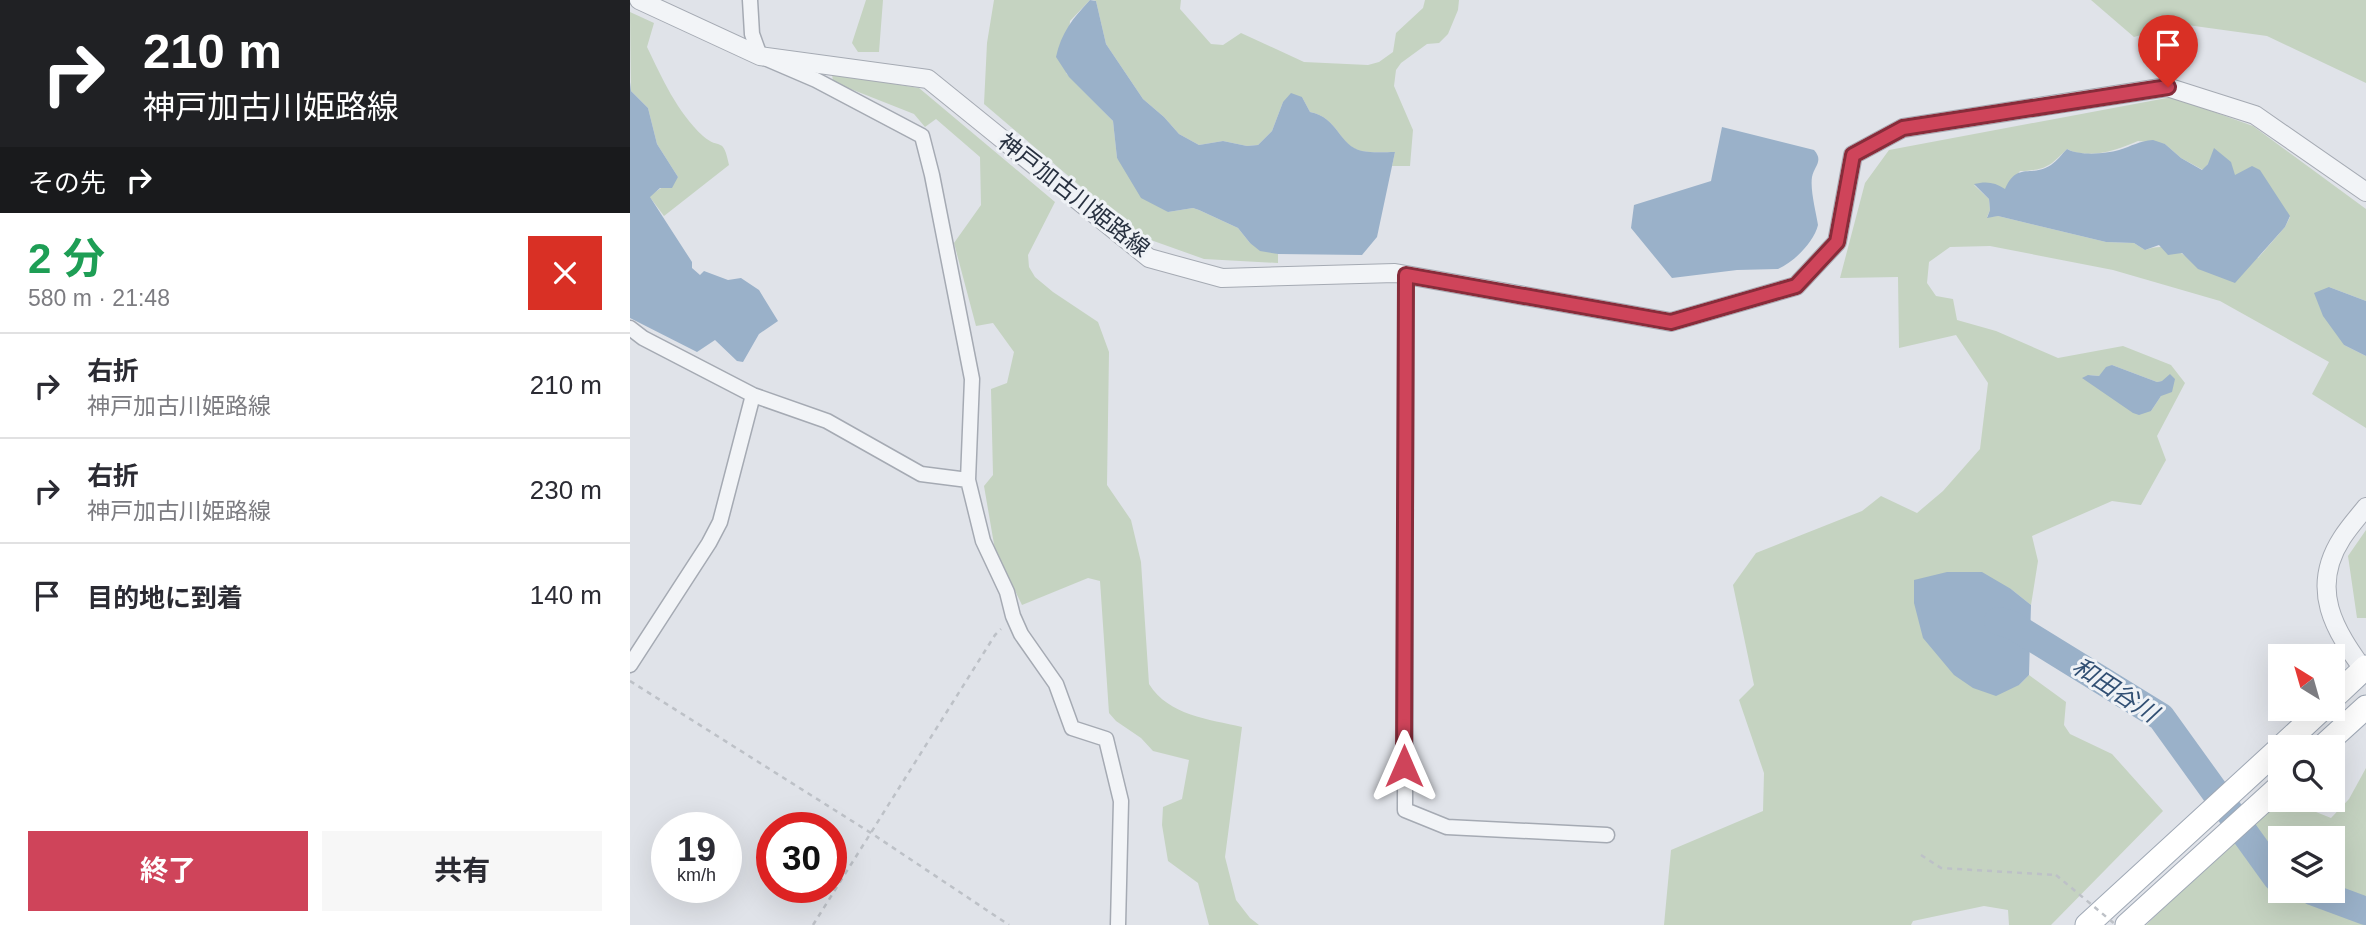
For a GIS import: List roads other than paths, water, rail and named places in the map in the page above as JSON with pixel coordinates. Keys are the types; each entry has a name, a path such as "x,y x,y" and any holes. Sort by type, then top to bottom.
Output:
{"main road":[{"path":"2345,688 2365,670"},
{"path":"2335,735 2366,707"},
{"path":"2295,735 2309,721"},
{"path":"2087,925 2268,760"},
{"path":"2127,925 2268,797"}],"street":[{"name":"神戸加古川姫路線","path":"639,0 760,56 928,79 1149,258 1222,278 1395,273 1671,322 1796,286 1837,242 1853,155 1903,128 2168,87 2255,116 2366,192"},
{"path":"750,0 751,34 760,56 816,80 922,136 972,379 968,480 983,541 1007,592 1021,634 1056,684 1072,728 1105,739 1121,801 1118,925"},
{"path":"1406,275 1405,810 1447,827 1607,835"},
{"path":"630,328 643,338 753,395 827,421 921,474 968,480"},
{"path":"630,665 720,522 753,395"},
{"path":"2365,670 2344,644 2332,617 2326,593 2330,564 2342,538 2366,507"}],"water":[{"path":"1090,0 1096,1 1106,44 1143,99 1179,134 1199,145 1223,141 1247,146 1258,145 1272,131 1283,102 1291,93 1302,97 1310,112 1327,120 1354,148 1366,152 1395,152 1377,237 1362,255 1278,254 1260,251 1238,228 1199,210 1193,208 1168,212 1141,198 1117,158 1113,121 1069,77 1056,57 1068,26"},
{"path":"630,82 631,91 648,108 657,144 678,177 672,188 660,188 650,197 692,262 692,268 700,275 704,271 728,280 741,278 759,290 778,321 759,334 743,362 737,361 715,340 697,352 630,318"},
{"path":"1722,127 1814,150 1818,160 1812,177 1812,188 1818,225 1802,251 1778,269 1737,270 1672,278 1631,228 1634,205 1711,181"},
{"path":"2153,140 2165,144 2181,158 2202,170 2208,164 2214,148 2231,162 2235,175 2252,166 2260,170 2290,216 2285,227 2235,283 2198,269 2182,253 2168,255 2159,245 2145,250 2134,243 2106,242 1998,216 1987,218 1990,210 1989,199 1974,184 1990,183 2005,189 2014,175 2044,169 2067,149 2079,153 2100,153"},
{"path":"2329,287 2366,301 2366,356 2344,345 2323,316 2314,293"},
{"path":"2112,365 2157,382 2170,374 2175,379 2172,392 2161,396 2151,411 2139,415 2133,413 2082,378 2088,375 2099,376 2106,367"},
{"path":"1947,572 1982,572 2031,605 2029,675 2019,685 1996,696 1973,688 1954,675 1923,638 1914,603 1914,580"}],"waterway":[{"name":"和田谷川","path":"1998,621 2012,625 2161,717 2268,866"},
{"name":"和田谷川","path":"2344,903 2366,911"}]}
